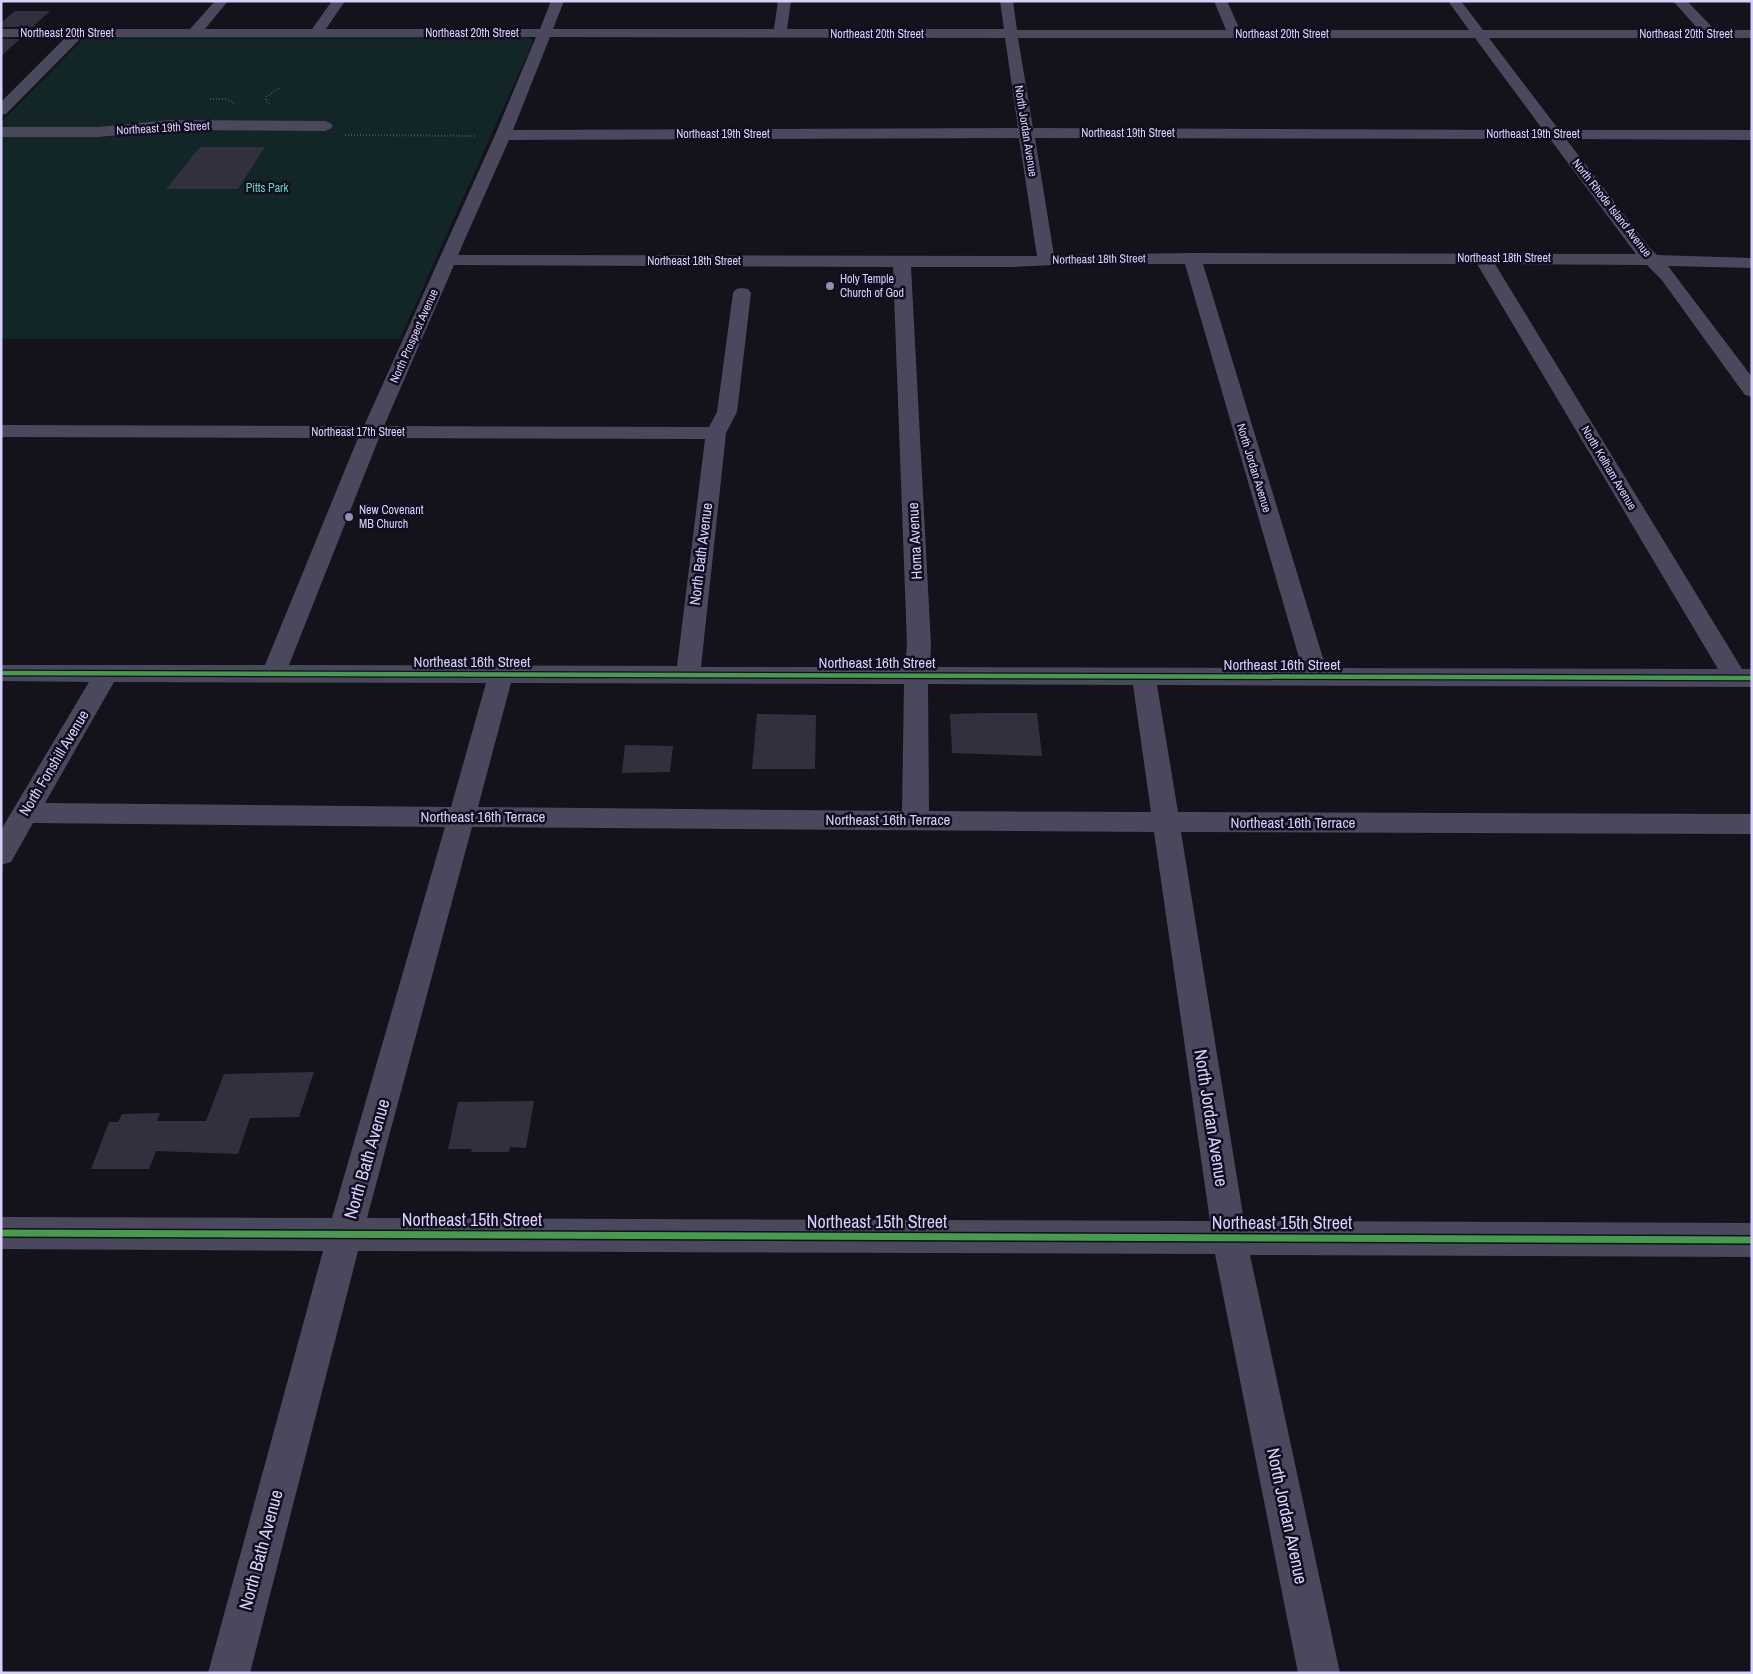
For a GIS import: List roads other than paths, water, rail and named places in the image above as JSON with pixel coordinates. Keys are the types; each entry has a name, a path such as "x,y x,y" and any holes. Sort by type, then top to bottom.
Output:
{"street":[{"path":"194,33 222,1"},
{"path":"316,33 339,1"},
{"name":"North Prospect Avenue","path":"274,673 371,432 503,135 558,1"},
{"path":"780,34 785,1"},
{"name":"North Jordan Avenue","path":"1006,1 1046,260"},
{"path":"1220,1 1235,34"},
{"name":"North Rhode Island Avenue","path":"1454,1 1652,260 1667,275 1752,391"},
{"path":"1679,1 1711,34"},
{"path":"1,110 79,32"},
{"name":"Northeast 20th Street","path":"1,33 1752,34"},
{"path":"1,88 23,88"},
{"name":"Northeast 19th Street","path":"1,132 98,132 170,125 325,126"},
{"name":"Northeast 19th Street","path":"503,135 1026,133 1752,135"},
{"name":"North Jordan Avenue","path":"1192,258 1317,678"},
{"name":"Northeast 18th Street","path":"447,260 1011,262 1192,258 1482,258 1752,263"},
{"name":"North Kelham Avenue","path":"1482,258 1744,678"},
{"name":"Homa Avenue","path":"902,262 919,645 915,697 916,820"},
{"path":"716,433 727,412 742,294"},
{"name":"Northeast 17th Street","path":"1,431 716,433"},
{"name":"North Bath Avenue","path":"688,676 716,433"},
{"name":"Northeast 16th Street","path":"1,673 1144,678 1744,678"},
{"name":"North Fonshill Avenue","path":"1,854 107,673"},
{"name":"North Bath Avenue","path":"229,1673 345,1234 463,817 501,675"},
{"name":"North Jordan Avenue","path":"1144,678 1229,1237 1319,1673"},
{"name":"Northeast 16th Terrace","path":"24,813 1167,822 1752,824"},
{"name":"Northeast 15th Street","path":"1,1233 1752,1240"}],"place":[{"name":"Holy Temple Church of God","path":"830,286"},
{"name":"New Covenant MB Church","path":"349,517"}],"park label":[{"name":"Pitts Park","path":"267,188"}]}
